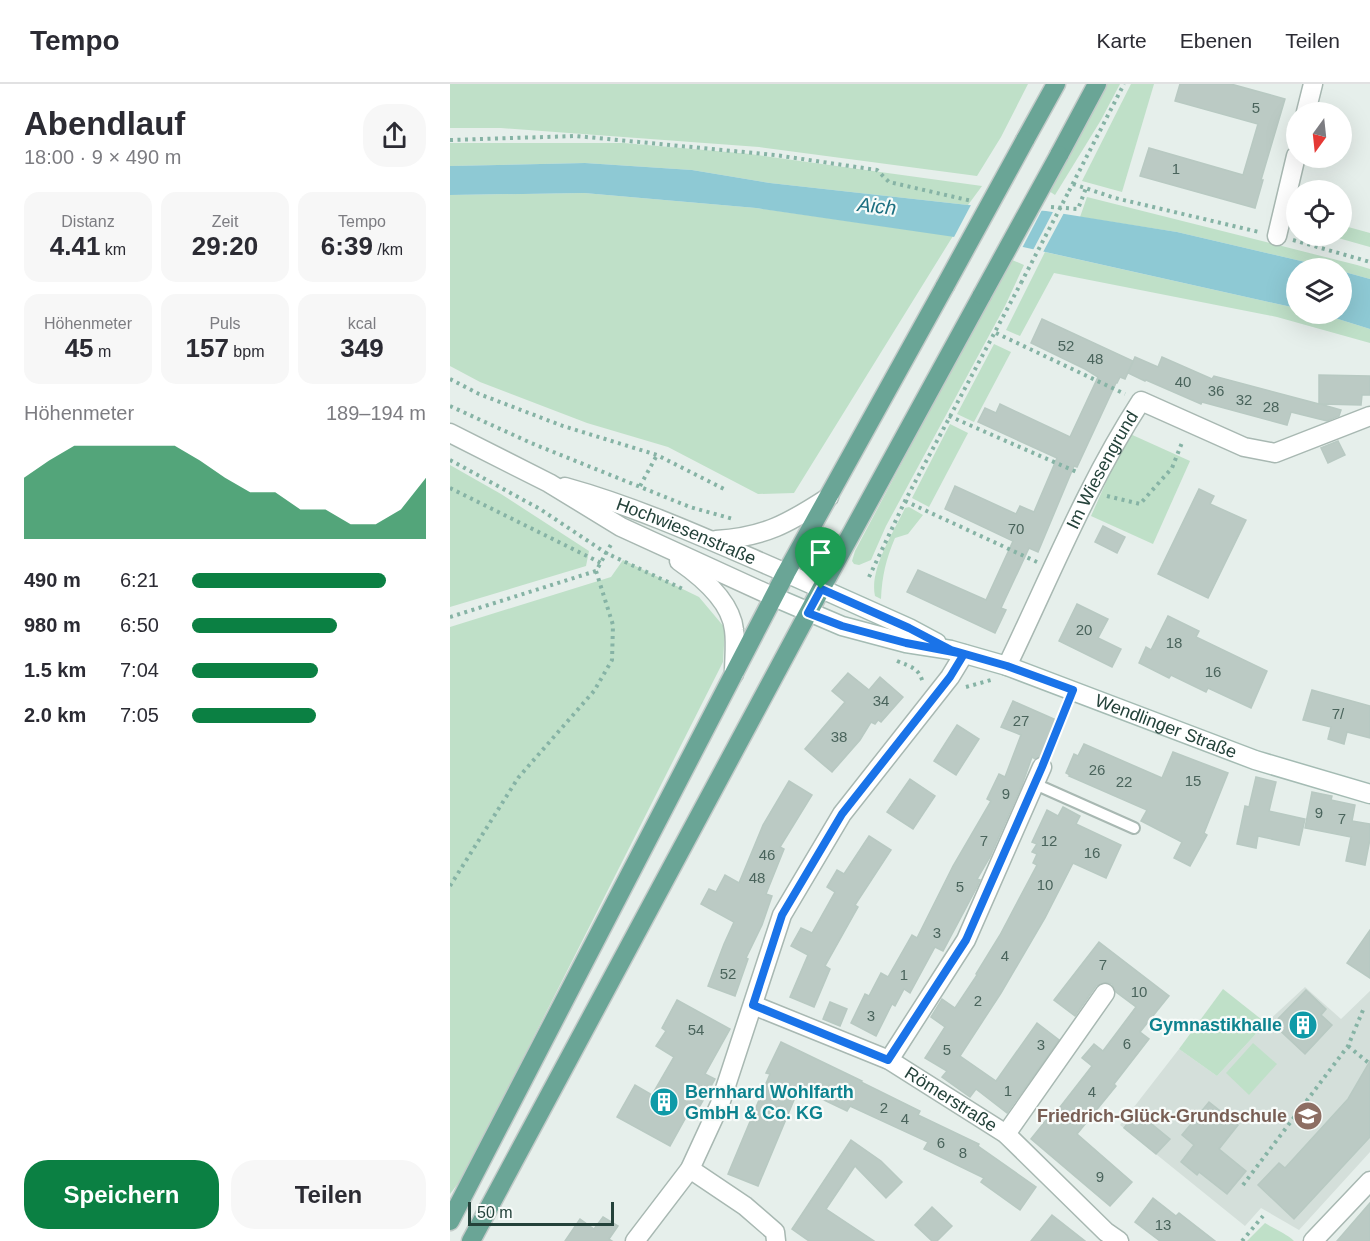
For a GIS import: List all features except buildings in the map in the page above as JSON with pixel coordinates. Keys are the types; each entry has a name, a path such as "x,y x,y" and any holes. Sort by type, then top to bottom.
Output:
{"main road":[{"path":"450,1221 786,573 1056,84"},
{"path":"471,1241 808,613 1097,84"}],"street":[{"path":"1308,102 1313,84"},
{"path":"1277,236 1293,168"},
{"name":"Im Wiesengrund","path":"1007,666 1094,485 1141,401 1244,447 1275,453 1370,416"},
{"name":"Hochwiesenstraße","path":"450,434 549,483 621,527 774,597"},
{"name":"Hochwiesenstraße","path":"549,483 604,498 712,540 821,589"},
{"path":"712,540 742,539 770,531 830,497"},
{"path":"653,543 688,567 711,588 728,610 734,629 734,674"},
{"name":"Wendlinger Straße","path":"821,589 958,652"},
{"name":"Wendlinger Straße","path":"774,597 842,626 906,643 958,652 1007,666 1255,760 1370,794"},
{"path":"635,1241 690,1169 720,1104 782,915 836,824 935,696 958,652"},
{"path":"888,1060 966,940 1042,767"},
{"path":"1006,1134 1105,993"},
{"name":"Römerstraße","path":"753,1005 888,1060 1006,1134 1106,1232 1119,1241"},
{"path":"690,1169 745,1206 775,1232 776,1241"},
{"path":"1313,1241 1370,1181"}],"lane":[{"path":"1035,784 1134,828"}],"path":[{"path":"869,577 905,501 996,333 1124,84"},
{"path":"450,140 576,136 775,155 877,170 889,182 970,201 981,201"},
{"path":"1073,184 1116,198 1277,236 1370,262"},
{"path":"1046,206 1078,209 1086,188"},
{"path":"996,333 1141,401"},
{"path":"450,379 479,394 563,426 657,455 726,490"},
{"path":"450,406 531,443 690,507 731,519 740,518"},
{"path":"949,416 1094,485 1105,496 1140,504 1172,468 1190,422"},
{"path":"640,486 657,455"},
{"path":"450,460 540,509 606,553 686,591 693,597"},
{"path":"450,488 601,562"},
{"path":"905,501 1052,570"},
{"path":"450,617 596,571 614,625 612,660 594,691 518,778 450,886"},
{"path":"895,660 914,669 921,675 923,685 935,696 947,700 977,683 1004,680 1007,666"},
{"path":"1042,767 1073,690"},
{"path":"1243,1185 1348,1046 1363,1010"},
{"path":"1348,1046 1370,1064"},
{"path":"1242,1241 1263,1216"}],"shaded area":[{"name":"Friedrich-Glück-Grundschule","path":"1305,987 1341,1019 1370,991 1370,1152 1299,1230 1261,1208 1245,1226 1120,1125 1179,1049 1217,1076 1266,1023"}],"green space":[{"path":"450,84 1028,84 1001,137 977,176 759,147 501,128 450,128"},
{"path":"1106,84 1120,84 1055,195 1049,191"},
{"path":"1131,84 1154,84 1122,192 1082,181"},
{"path":"450,143 624,143 750,154 982,186 968,205 770,183 692,170 585,163 450,166"},
{"path":"584,193 756,208 953,236 794,493 758,494 668,447 587,423 480,382 450,366 450,195"},
{"path":"1087,197 1329,258 1288,258 1177,232 1080,217"},
{"path":"1352,228 1370,233 1370,247 1352,242"},
{"path":"1045,252 1286,306 1286,320 1054,273 1020,336 1006,330"},
{"path":"1010,259 1024,265 1005,306 886,526 871,560 859,565 854,564 852,561 855,551"},
{"path":"1352,264 1370,269 1370,279 1352,274"},
{"path":"1352,323 1370,329 1370,343 1302,324"},
{"path":"994,344 1011,352 974,422 957,414"},
{"path":"950,424 968,433 929,507 912,498"},
{"path":"1128,433 1190,461 1153,544 1091,516"},
{"path":"450,465 501,494 589,551 586,566 450,607"},
{"path":"909,507 923,515 908,534 895,538 885,568 881,599 875,596 874,585 879,563 905,508"},
{"path":"623,560 699,597 725,628 723,662 463,1177 450,1194 450,627 611,577"},
{"path":"1223,989 1266,1023 1217,1076 1179,1049"},
{"path":"1253,1043 1277,1064 1249,1095 1226,1073"},
{"path":"1265,1223 1288,1236 1294,1241 1247,1241"}],"water":[{"name":"Aich","path":"585,163 692,170 770,183 968,205 1046,211 1177,232 1288,258 1286,258 1286,306 1023,247 756,208 584,193 450,195 450,166"},
{"path":"1352,274 1370,279 1370,329 1352,323"}],"pier":[{"path":"972,203 1043,208 1021,250 953,239"},
{"path":"1054,210 1065,211 1042,254 1032,252"}],"place":[{"name":"Gymnastikhalle","path":"1303,1025"},
{"name":"Bernhard Wohlfarth GmbH & Co. KG","path":"664,1102"},
{"name":"Friedrich-Glück-Grundschule","path":"1308,1116"}],"route":[{"path":"821,589 909,628 951,650 1007,666 1073,690 966,940 888,1060 753,1005 782,915 842,814 950,677 964,654 906,643 842,626 808,613 821,589"}]}
